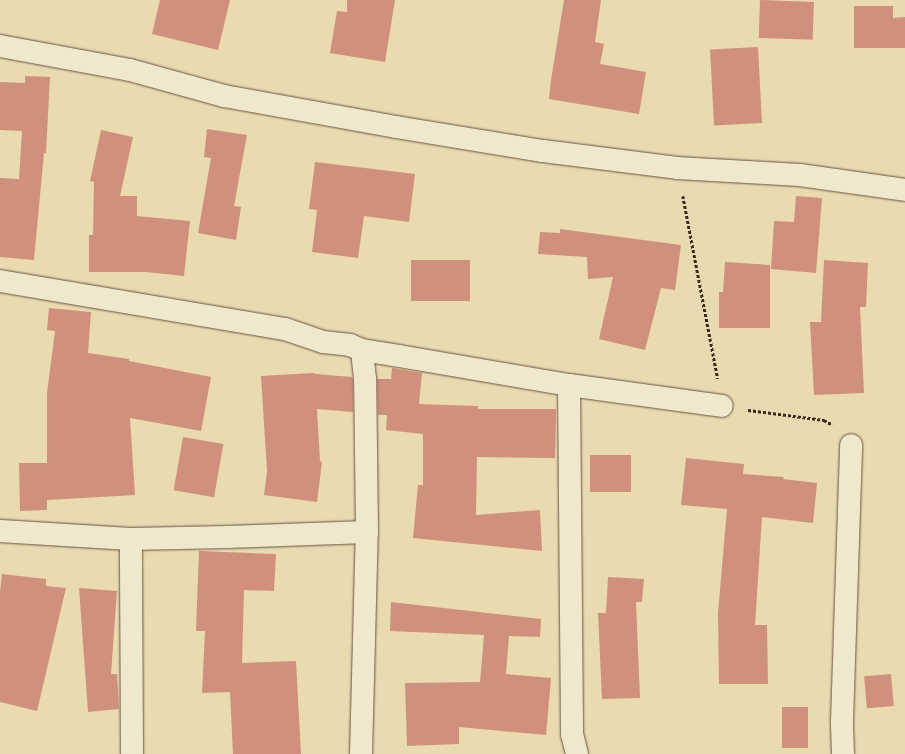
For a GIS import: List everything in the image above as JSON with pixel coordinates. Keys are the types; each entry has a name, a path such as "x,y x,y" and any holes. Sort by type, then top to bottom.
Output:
{"street":[{"path":"0,46 130,70 224,96 389,126 543,151 677,168 800,175 905,190"},
{"path":"0,281 285,329 323,342 350,345 362,350 569,385 722,406"},
{"path":"362,350 365,379 367,532 362,754"},
{"path":"569,385 572,734 577,754"},
{"path":"843,754 842,721 851,444"},
{"path":"0,530 131,538 228,538 367,532"},
{"path":"131,538 132,754"}],"path":[{"path":"677,168 714,354 722,406 824,420 841,429 851,444"}],"building":[{"path":"160,0 230,0 218,50 152,34"},
{"path":"347,0 395,0 385,62 330,53 337,11 347,12"},
{"path":"564,0 601,0 595,42 604,44 600,64 646,72 639,114 549,99"},
{"path":"760,0 814,2 813,40 759,38"},
{"path":"854,6 893,6 893,18 905,17 905,48 854,48"},
{"path":"758,47 762,123 714,125 710,50"},
{"path":"25,76 50,77 46,153 44,153 34,260 0,257 0,178 19,179 22,131 0,130 0,82 25,83"},
{"path":"207,129 247,135 234,206 241,207 236,240 198,233 211,158 204,157"},
{"path":"101,130 133,137 120,196 137,196 137,216 190,221 184,276 146,272 89,272 89,235 93,235 94,182 90,181"},
{"path":"315,162 415,174 409,222 364,216 358,258 312,252 317,210 309,209"},
{"path":"796,196 822,198 816,273 771,269 774,221 794,222"},
{"path":"560,229 681,245 675,290 661,288 645,350 599,339 613,277 588,279 587,257 538,254 540,232 560,233"},
{"path":"411,260 470,260 470,301 411,301"},
{"path":"824,260 868,263 866,307 860,307 864,393 814,395 810,322 821,322"},
{"path":"725,262 770,265 770,328 719,328 719,292 723,292"},
{"path":"49,308 91,312 88,353 129,359 129,361 211,377 201,431 130,418 135,495 47,500 47,510 20,511 19,463 47,463 47,393 55,331 47,330"},
{"path":"392,368 422,373 419,404 478,406 478,409 556,409 555,458 477,457 476,515 540,510 542,551 413,538 418,485 423,485 423,434 386,430 387,415 378,415 377,379 391,379"},
{"path":"314,373 352,377 353,380 353,412 317,409 320,461 322,462 317,502 264,495 267,471 261,376"},
{"path":"183,437 223,444 214,497 174,490"},
{"path":"590,455 631,455 631,492 590,492"},
{"path":"686,458 744,464 743,474 784,477 783,479 817,483 813,523 762,517 755,625 767,625 768,684 719,684 718,613 727,509 681,505"},
{"path":"199,551 276,554 274,591 244,590 242,663 296,661 301,754 233,754 230,692 202,693 205,631 196,631"},
{"path":"2,574 46,579 46,586 66,588 37,711 0,702 0,592"},
{"path":"608,577 644,579 642,602 636,602 640,698 602,699 598,613 606,613"},
{"path":"79,588 117,591 111,674 117,674 119,709 88,712"},
{"path":"391,602 541,619 540,637 509,636 506,674 551,678 546,735 459,727 459,744 407,746 405,683 480,682 484,635 390,631"},
{"path":"891,674 894,706 867,708 864,676"},
{"path":"782,707 808,707 808,748 782,748"}]}
